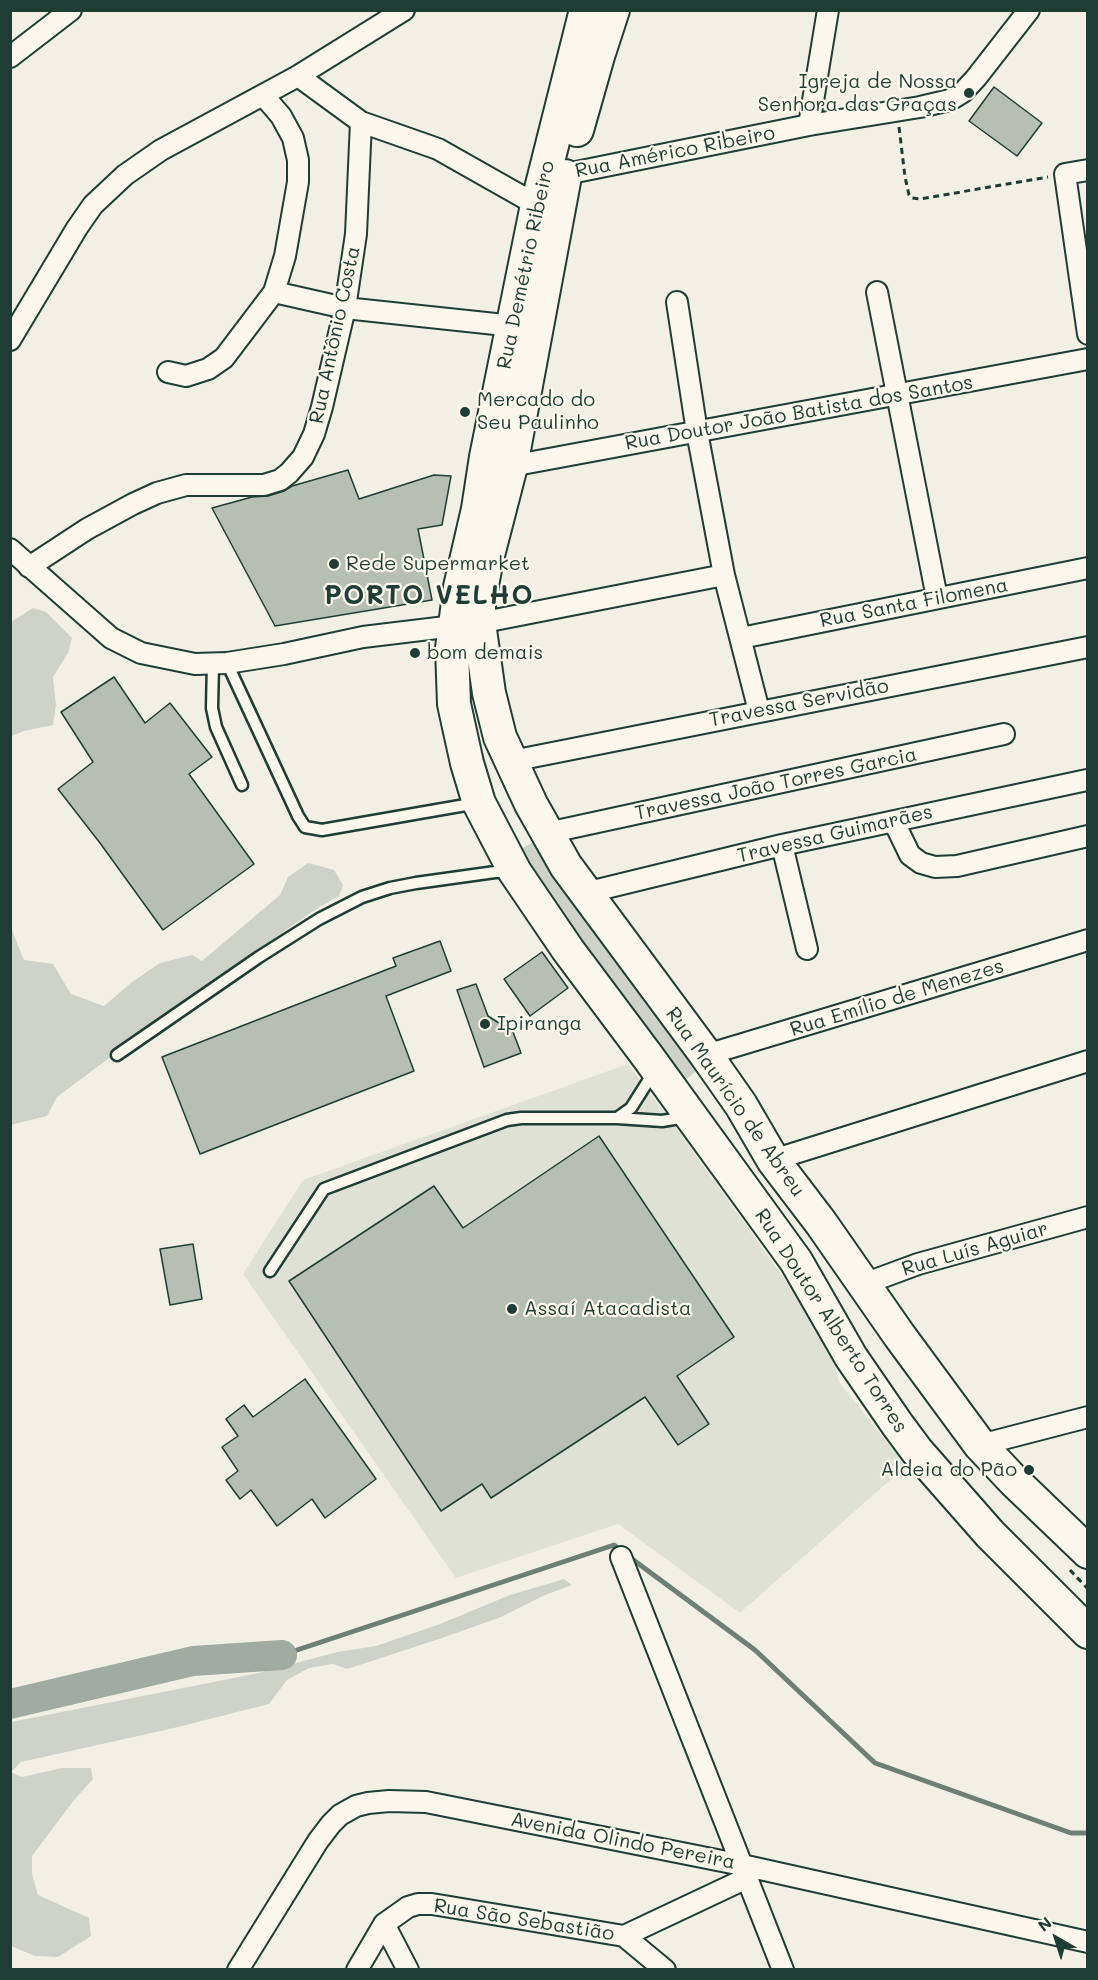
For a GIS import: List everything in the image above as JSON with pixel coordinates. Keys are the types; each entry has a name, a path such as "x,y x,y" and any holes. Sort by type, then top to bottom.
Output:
{"main road":[{"name":"Rua Demétrio Ribeiro","path":"471,617 460,587 478,508 486,457 537,205 586,10"},
{"path":"471,617 511,466 566,174 613,10"},
{"name":"Rua Maurício de Abreu","path":"471,617 500,737 547,833 566,866 706,1055 741,1105 773,1160 980,1445 1088,1552"},
{"name":"Rua Doutor Alberto Torres","path":"471,617 452,648 454,704 467,763 479,803 515,872 568,950 796,1261 834,1329 917,1451 990,1534 1088,1632"},
{"path":"810,1284 823,1288 838,1286 846,1277 863,1282 854,1295 847,1298 835,1310 834,1329"}],"street":[{"path":"10,57 71,10"},
{"path":"10,339 93,205 125,175 160,150 298,76 404,10"},
{"path":"809,125 828,10"},
{"name":"Rua Américo Ribeiro","path":"566,174 809,125 950,100 963,92 976,78 1029,10"},
{"path":"298,76 361,122 438,149 537,205"},
{"path":"168,372 186,376 208,369 224,358 274,292 298,182 298,160 293,138 281,116 263,95"},
{"name":"Rua Antônio Costa","path":"29,567 87,529 157,493 186,485 264,485 280,480 303,458 315,434 345,308 356,234 361,122"},
{"path":"1088,170 1065,174 1088,334"},
{"path":"274,292 345,308 514,326"},
{"path":"877,292 937,598"},
{"path":"677,302 697,432 724,575 759,711"},
{"name":"Rua Doutor João Batista dos Santos","path":"511,466 1088,359"},
{"path":"10,549 111,638 125,647 141,654 195,664 284,654 471,617 724,575"},
{"name":"Rua Santa Filomena","path":"741,638 1088,568"},
{"name":"Travessa Servidão","path":"512,761 1088,647"},
{"name":"Travessa João Torres Garcia","path":"547,833 1004,734"},
{"name":"Travessa Guimarães","path":"585,892 782,845 1087,780"},
{"path":"894,822 910,855 921,863 934,867 957,866 1088,836"},
{"path":"782,845 807,949"},
{"name":"Rua Emílio de Menezes","path":"706,1055 1088,940"},
{"path":"773,1160 1088,1061"},
{"name":"Rua Luís Aguiar","path":"863,1282 918,1264 1088,1217"},
{"path":"980,1445 1088,1417"},
{"path":"621,1557 783,1970"},
{"name":"Avenida Olindo Pereira","path":"238,1970 318,1841 331,1824 340,1815 356,1806 389,1801 426,1802 745,1872 1088,1942"},
{"name":"Rua São Sebastião","path":"357,1970 384,1924 408,1906 432,1904 624,1936 745,1872"},
{"path":"384,1924 408,1970"},
{"path":"624,1936 665,1970"}],"lane":[{"path":"220,663 212,708 216,727 242,785"},
{"path":"220,663 305,827 322,830 479,803"},
{"path":"117,1055 259,957 319,919 362,897 416,883 495,872 515,872"},
{"path":"617,1118 631,1108 650,1078 648,1057"},
{"path":"270,1271 324,1189 507,1120 617,1118 662,1121 691,1117"}],"path":[{"path":"897,111 905,177 909,195 912,198 920,199 1065,174"}],"shaded area":[{"path":"33,608 46,612 72,638 68,653 53,677 56,705 53,725 11,736 11,622"},
{"path":"539,838 705,1064 679,1085 520,850"},
{"path":"308,863 334,870 343,885 339,896 316,909 176,1008 57,1097 47,1116 11,1125 10,925 24,960 53,964 71,994 104,1006 132,982 160,963 192,955 202,961 280,895 288,877"},
{"path":"628,1064 829,1341 839,1382 906,1466 740,1613 618,1524 456,1578 243,1274 303,1180"},
{"path":"564,1579 572,1585 545,1595 501,1617 347,1669 333,1664 309,1668 287,1680 269,1704 21,1762 11,1772 11,1722 259,1673 337,1652 376,1646 440,1624 510,1595"},
{"path":"62,1768 91,1768 93,1779 74,1800 32,1856 32,1874 38,1895 89,1918 91,1936 58,1957 35,1956 11,1946 11,1772 22,1777"}],"building":[{"path":"994,87 1042,123 1017,156 969,121"},
{"name":"Rede Supermarket","path":"348,470 359,499 434,475 451,476 442,525 418,529 432,600 275,626 212,508 252,497 268,496 292,486"},
{"path":"114,677 145,723 170,703 212,757 189,774 254,864 163,930 58,789 93,762 61,712"},
{"path":"440,941 451,971 386,996 414,1071 200,1154 162,1057 396,966 393,958"},
{"name":"Ipiranga","path":"542,952 568,988 530,1016 504,979"},
{"name":"Ipiranga","path":"476,984 488,1016 513,1032 521,1053 484,1067 457,990"},
{"name":"Assaí Atacadista","path":"599,1136 734,1337 677,1376 709,1424 678,1445 645,1397 491,1498 482,1484 441,1511 289,1281 434,1186 463,1228"},
{"path":"193,1244 202,1299 170,1305 160,1249"},
{"path":"305,1379 376,1479 325,1518 312,1499 277,1526 251,1490 240,1499 226,1480 238,1471 222,1447 238,1436 226,1419 244,1405 253,1417"}],"waterway":[{"path":"282,1655 614,1545 621,1551"},
{"path":"628,1556 755,1650 875,1763 1071,1833 1088,1833"},
{"path":"10,1704 193,1661 282,1655"}],"place":[{"name":"Igreja de Nossa Senhora das Graças","path":"969,93"},
{"name":"Mercado do Seu Paulinho","path":"465,412"},
{"name":"Rede Supermarket","path":"334,564"},
{"name":"bom demais","path":"415,653"},
{"name":"Ipiranga","path":"485,1024"},
{"name":"Assaí Atacadista","path":"512,1309"},
{"name":"Aldeia do Pão","path":"1029,1470"}],"district":[{"name":"PORTO VELHO","path":"429,596"}]}
